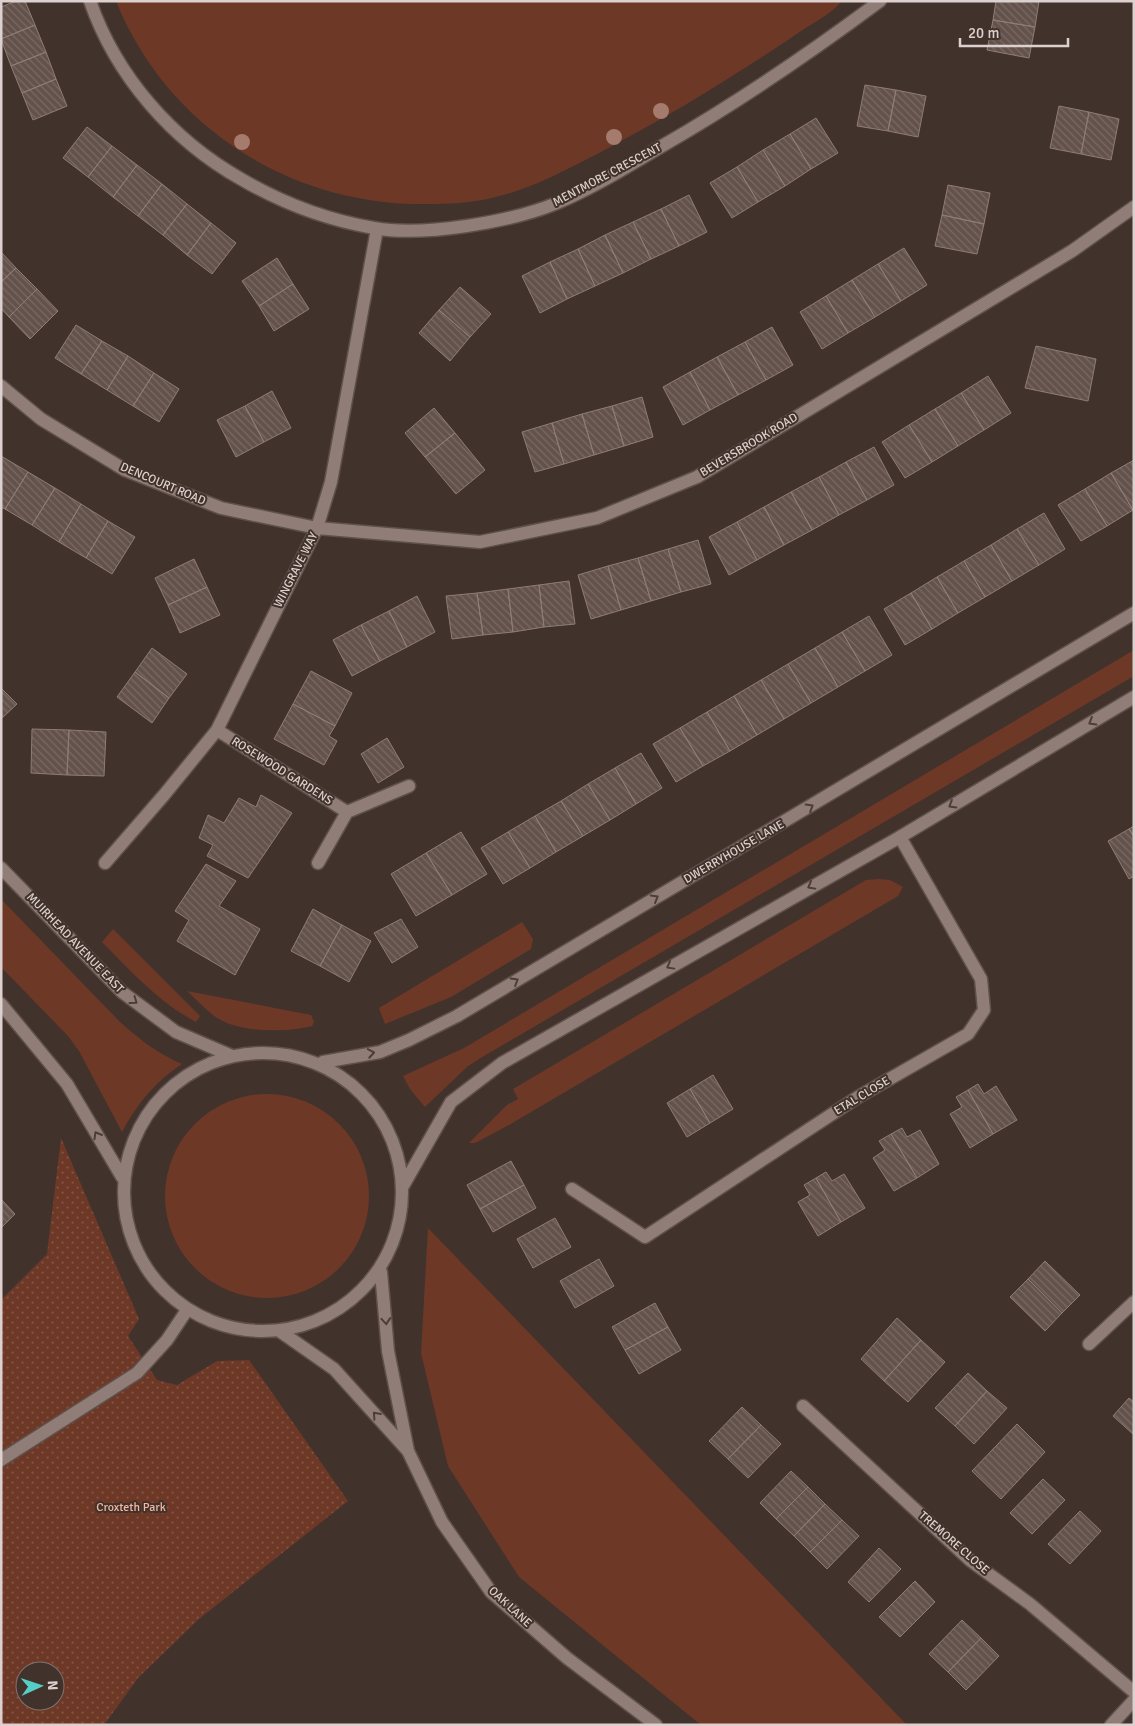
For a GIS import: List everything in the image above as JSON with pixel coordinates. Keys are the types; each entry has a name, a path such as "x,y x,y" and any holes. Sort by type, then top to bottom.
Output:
{"street":[{"name":"MENTMORE CRESCENT","path":"90,1 98,23 127,74 156,112 188,142 220,167 256,188 300,208 336,220 377,229 420,230 478,225 518,216 558,203 710,119 880,1"},
{"name":"BEVERSBROOK ROAD","path":"317,528 480,542 597,518 697,477 1063,256 1134,208"},
{"name":"WINGRAVE WAY","path":"105,863 217,730 317,528 331,482 377,229"},
{"name":"DENCOURT ROAD","path":"1,386 41,419 125,470 221,508 317,528"},
{"name":"DWERRYHOUSE LANE","path":"323,1062 380,1052 457,1016 1134,613"},
{"path":"403,1186 451,1102 502,1063 900,837 1134,697"},
{"name":"ROSEWOOD GARDENS","path":"217,730 347,812"},
{"path":"318,863 347,812 409,786"},
{"name":"ETAL CLOSE","path":"572,1190 644,1237 858,1097 968,1034 984,1010 981,979 900,837"},
{"name":"MUIRHEAD AVENUE EAST","path":"1,868 122,992 176,1032 232,1056"},
{"path":"1,1004 67,1084 122,1177"},
{"path":"280,1054 323,1062 348,1080 374,1108 394,1144 403,1186 398,1228 381,1272 359,1294 319,1322 281,1332 232,1330 187,1310 146,1270 127,1228 122,1177 132,1144 156,1102 194,1071 232,1056 280,1054"},
{"name":"OAK LANE","path":"381,1272 388,1351 408,1451 442,1522 491,1592 567,1658 656,1725"},
{"path":"1089,1344 1134,1302"},
{"path":"1,1460 137,1373 167,1340 187,1310"},
{"name":"OAK LANE","path":"281,1332 334,1369 408,1451"},
{"name":"TREMORE CLOSE","path":"803,1406 971,1561 1030,1604 1134,1692"},
{"path":"1111,1725 1134,1700"}],"green space":[{"path":"116,1 842,1 824,16 699,97 560,173 534,185 492,198 459,203 427,204 377,201 329,191 283,174 240,151 201,122 167,87 138,46"},
{"path":"1134,650 1134,676 484,1056 468,1066 425,1107 410,1089 403,1076 464,1048"},
{"path":"866,880 890,880 903,887 898,896 509,1125 475,1143 469,1143 507,1105 518,1099 513,1089"},
{"path":"1,899 120,1022 149,1046 182,1064 155,1086 134,1112 122,1132 79,1051 68,1036 1,967"},
{"path":"522,922 533,939 531,949 451,997 385,1024 379,1008"},
{"path":"113,929 200,1016 196,1022 157,996 102,942"},
{"path":"187,991 311,1015 314,1022 312,1026 288,1030 261,1030 234,1025 222,1021 213,1015"},
{"path":"257,1094 277,1094 306,1101 332,1117 346,1131 362,1157 369,1186 369,1206 362,1235 346,1261 332,1275 306,1291 297,1294 277,1298 257,1298 228,1291 202,1275 188,1261 172,1235 169,1226 165,1206 165,1186 172,1157 188,1131 202,1117 228,1101 237,1098"},
{"name":"Croxteth Park","path":"61,1138 139,1319 128,1336 157,1380 177,1385 217,1361 249,1360 348,1501 199,1619 138,1678 104,1725 1,1725 1,1300 47,1254"},
{"path":"428,1228 907,1725 701,1725 519,1577 448,1466 421,1353"}],"building":[{"path":"16,1 25,1 35,25 1,39 1,7"},
{"path":"996,1 1039,1 1035,27 993,20"},
{"path":"993,20 1035,27 1029,58 987,50"},
{"path":"35,25 46,52 11,66 1,39"},
{"path":"46,52 56,79 22,93 11,66"},
{"path":"56,79 67,106 33,120 22,93"},
{"path":"865,85 896,90 888,131 857,126"},
{"path":"896,90 926,96 918,137 888,131"},
{"path":"1059,106 1089,112 1081,154 1050,148"},
{"path":"1089,112 1119,119 1111,160 1081,154"},
{"path":"816,118 838,153 811,169 790,134"},
{"path":"87,127 112,146 88,177 63,158"},
{"path":"790,134 811,169 785,186 763,150"},
{"path":"112,146 137,165 113,197 88,177"},
{"path":"763,150 785,186 758,202 737,167"},
{"path":"137,165 162,184 138,216 113,197"},
{"path":"737,167 758,202 732,218 710,183"},
{"path":"162,184 187,204 163,235 138,216"},
{"path":"948,185 990,193 984,224 942,215"},
{"path":"689,195 707,232 679,246 661,209"},
{"path":"187,204 211,223 187,255 163,235"},
{"path":"661,209 679,246 651,259 633,222"},
{"path":"942,215 984,224 977,254 935,246"},
{"path":"633,222 651,259 623,273 605,235"},
{"path":"211,223 236,243 212,274 187,255"},
{"path":"605,235 623,273 595,286 578,249"},
{"path":"904,248 927,285 901,301 878,264"},
{"path":"578,249 595,286 567,299 550,262"},
{"path":"1,252 16,268 1,282"},
{"path":"277,258 293,284 259,306 242,281"},
{"path":"550,262 567,299 540,313 522,276"},
{"path":"878,264 901,301 875,317 852,280"},
{"path":"16,268 37,289 9,317 1,308 1,282"},
{"path":"852,280 875,317 848,333 826,296"},
{"path":"293,284 309,309 274,331 259,306"},
{"path":"460,287 491,314 470,337 439,310"},
{"path":"37,289 58,311 30,339 9,317"},
{"path":"826,296 848,333 822,349 800,312"},
{"path":"439,310 470,337 450,361 419,333"},
{"path":"76,325 102,341 81,374 55,358"},
{"path":"772,327 793,365 766,380 745,342"},
{"path":"102,341 128,356 107,390 81,374"},
{"path":"745,342 766,380 738,395 717,357"},
{"path":"1036,346 1096,359 1088,401 1025,388"},
{"path":"128,356 154,373 133,406 107,390"},
{"path":"717,357 738,395 710,410 690,372"},
{"path":"690,372 710,410 683,425 663,387"},
{"path":"154,373 179,389 159,422 133,406"},
{"path":"988,376 1011,413 984,430 961,393"},
{"path":"272,391 291,428 264,442 245,406"},
{"path":"961,393 984,430 958,446 935,409"},
{"path":"642,397 653,437 624,446 612,406"},
{"path":"245,406 264,442 236,457 217,420"},
{"path":"612,406 624,446 594,455 582,414"},
{"path":"434,408 455,433 425,457 405,433"},
{"path":"935,409 958,446 932,462 909,425"},
{"path":"582,414 594,455 564,464 552,423"},
{"path":"552,423 564,464 535,472 522,432"},
{"path":"909,425 932,462 905,478 882,442"},
{"path":"455,433 485,470 456,494 425,457"},
{"path":"874,447 894,485 867,500 846,462"},
{"path":"1,456 28,472 5,509 1,507"},
{"path":"1134,460 1134,510 1133,510 1111,473"},
{"path":"846,462 867,500 839,515 819,477"},
{"path":"28,472 55,488 32,525 5,509"},
{"path":"1111,473 1133,510 1107,526 1085,489"},
{"path":"819,477 839,515 812,530 791,492"},
{"path":"55,488 81,504 59,542 32,525"},
{"path":"1085,489 1107,526 1081,541 1058,505"},
{"path":"791,492 812,530 784,545 764,507"},
{"path":"81,504 108,521 86,558 59,542"},
{"path":"764,507 784,545 757,560 737,522"},
{"path":"1044,513 1065,549 1039,565 1017,529"},
{"path":"108,521 135,537 112,574 86,558"},
{"path":"737,522 757,560 729,575 709,537"},
{"path":"1017,529 1039,565 1012,581 991,545"},
{"path":"698,540 711,584 681,592 668,549"},
{"path":"991,545 1012,581 985,597 964,561"},
{"path":"668,549 681,592 651,601 638,558"},
{"path":"638,558 651,601 621,610 608,566"},
{"path":"194,559 207,587 168,605 155,578"},
{"path":"964,561 985,597 958,613 937,577"},
{"path":"608,566 621,610 591,619 578,575"},
{"path":"937,577 958,613 932,629 911,593"},
{"path":"569,581 575,624 544,627 539,585"},
{"path":"539,585 544,627 513,632 508,589"},
{"path":"207,587 220,615 180,633 168,605"},
{"path":"508,589 513,632 483,635 477,593"},
{"path":"477,593 483,635 452,639 446,596"},
{"path":"911,593 932,629 905,645 884,609"},
{"path":"417,596 435,632 407,647 389,611"},
{"path":"389,611 407,647 380,661 361,625"},
{"path":"869,616 892,655 865,671 842,632"},
{"path":"361,625 380,661 352,676 333,640"},
{"path":"842,632 865,671 838,687 815,648"},
{"path":"152,648 187,674 169,698 135,672"},
{"path":"815,648 838,687 811,703 788,664"},
{"path":"788,664 811,703 784,719 761,680"},
{"path":"311,671 352,693 335,726 293,704"},
{"path":"135,672 169,698 152,723 117,697"},
{"path":"761,680 784,719 757,735 734,696"},
{"path":"1,688 17,704 1,719"},
{"path":"734,696 757,735 730,751 707,712"},
{"path":"293,704 335,726 329,736 337,741 324,765 274,739"},
{"path":"707,712 730,751 703,766 680,728"},
{"path":"680,728 703,766 676,782 653,744"},
{"path":"32,729 69,730 67,775 31,773"},
{"path":"69,730 106,732 104,776 67,775"},
{"path":"387,738 404,767 378,783 361,754"},
{"path":"641,753 662,788 636,804 615,768"},
{"path":"615,768 636,804 610,820 588,784"},
{"path":"588,784 610,820 583,836 561,801"},
{"path":"261,795 292,813 248,878 207,856 213,845 199,838 208,815 224,823 239,798 256,807"},
{"path":"561,801 583,836 556,852 535,816"},
{"path":"535,816 556,852 530,868 508,832"},
{"path":"1134,826 1134,837 1129,829"},
{"path":"1129,829 1134,837 1134,876 1129,879 1108,841"},
{"path":"461,832 487,874 452,895 426,853"},
{"path":"508,832 530,868 503,884 481,848"},
{"path":"426,853 452,895 416,916 391,874"},
{"path":"206,864 236,881 219,906 260,929 235,975 177,941 189,920 175,911"},
{"path":"313,909 342,925 320,966 291,951"},
{"path":"401,919 418,947 392,963 374,933"},
{"path":"342,925 371,941 349,982 320,966"},
{"path":"713,1075 733,1109 710,1123 690,1089"},
{"path":"978,1084 984,1094 996,1086 1017,1120 993,1134 968,1090"},
{"path":"690,1089 710,1123 687,1137 667,1103"},
{"path":"968,1090 993,1134 970,1148 950,1114 962,1107 956,1097"},
{"path":"902,1128 907,1137 920,1130 939,1164 917,1178 891,1134"},
{"path":"891,1134 917,1178 894,1191 873,1158 885,1150 879,1141"},
{"path":"511,1161 524,1185 480,1209 467,1185"},
{"path":"826,1172 832,1181 844,1174 865,1208 841,1222 816,1178"},
{"path":"816,1178 841,1222 818,1236 798,1202 810,1195 804,1185"},
{"path":"524,1185 536,1208 493,1232 480,1209"},
{"path":"1,1199 15,1214 1,1228"},
{"path":"555,1218 571,1247 533,1268 517,1239"},
{"path":"599,1259 614,1286 575,1308 560,1281"},
{"path":"1045,1261 1080,1295 1062,1313 1028,1279"},
{"path":"1028,1279 1062,1313 1045,1331 1010,1297"},
{"path":"655,1303 668,1327 625,1350 612,1327"},
{"path":"897,1318 921,1340 884,1381 861,1359"},
{"path":"668,1327 681,1350 639,1374 625,1350"},
{"path":"921,1340 945,1362 908,1402 884,1381"},
{"path":"968,1373 987,1391 955,1426 935,1408"},
{"path":"987,1391 1007,1408 974,1444 955,1426"},
{"path":"1129,1398 1134,1402 1134,1435 1113,1416"},
{"path":"742,1407 761,1425 728,1459 709,1441"},
{"path":"1017,1424 1045,1452 1001,1499 972,1471"},
{"path":"761,1425 781,1444 748,1478 728,1459"},
{"path":"791,1471 808,1487 776,1519 760,1503"},
{"path":"1043,1479 1065,1500 1032,1534 1010,1513"},
{"path":"808,1487 825,1504 794,1536 776,1519"},
{"path":"825,1504 842,1520 810,1552 794,1536"},
{"path":"1080,1511 1101,1531 1070,1564 1048,1544"},
{"path":"842,1520 859,1536 827,1569 810,1552"},
{"path":"879,1548 901,1569 869,1602 848,1582"},
{"path":"915,1581 935,1602 900,1637 879,1617"},
{"path":"962,1620 981,1638 948,1672 929,1654"},
{"path":"981,1638 999,1656 966,1690 948,1672"}]}
